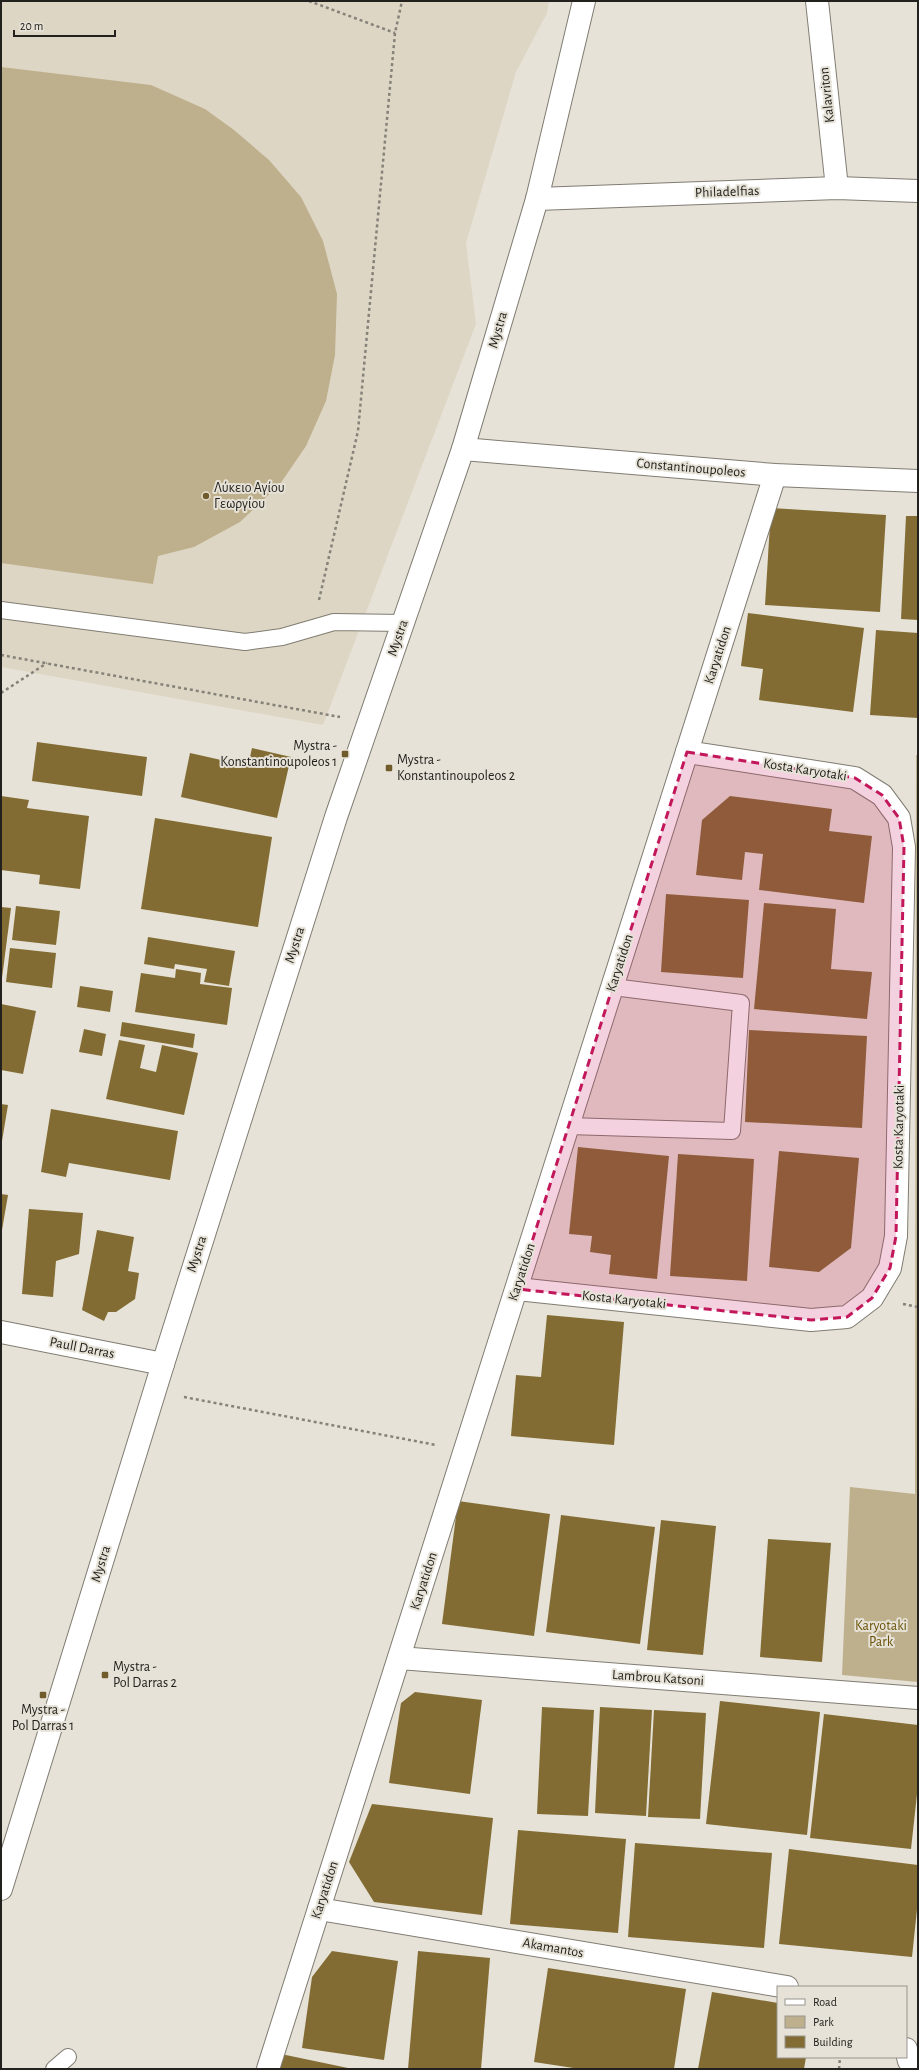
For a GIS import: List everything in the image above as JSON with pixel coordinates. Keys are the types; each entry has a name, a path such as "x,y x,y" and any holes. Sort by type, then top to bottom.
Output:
{"street":[{"name":"Mystra","path":"1,1889 162,1364 336,817 464,450 537,198 584,1"},
{"name":"Kalavriton","path":"817,1 837,188"},
{"name":"Philadelfias","path":"537,198 837,188 918,191"},
{"name":"Constantinoupoleos","path":"464,450 775,475 918,481"},
{"name":"Karyatidon","path":"268,2069 775,475"},
{"name":"Kosta Karyotaki","path":"517,1289 811,1320 847,1317 872,1298 890,1268 896,1236 904,847 899,818 882,795 855,778 687,752"},
{"name":"Paull Darras","path":"1,1332 162,1364"},
{"name":"Lambrou Katsoni","path":"399,1658 918,1698"},
{"name":"Akamantos","path":"319,1909 780,1986"}],"lane":[{"path":"1,610 245,642 282,637 334,622 403,623"},
{"path":"568,1126 732,1131 741,1002 613,987"},
{"path":"54,2069 68,2057"}],"path":[{"path":"309,1 395,32"},
{"path":"313,628 358,431 395,32 402,1"},
{"path":"1,655 348,718"},
{"path":"1,693 47,663"},
{"path":"154,1392 465,1450"},
{"path":"839,2069 840,2058"}],"highlighted area":[{"path":"687,752 855,778 882,795 899,818 904,847 896,1236 890,1268 872,1298 847,1317 811,1320 517,1289"}],"shaded area":[{"name":"Λύκειο Αγίου Γεωργίου","path":"1,1 549,1 547,13 516,72 466,243 476,324 323,725 1,667"}],"green space":[{"path":"1,67 151,85 205,109 234,130 269,160 301,197 323,241 337,294 335,355 326,401 306,446 280,484 240,522 194,547 158,556 153,584 1,563"},
{"name":"Karyotaki Park","path":"916,755 918,755 918,1682 842,1675 850,1487 915,1494"}],"building":[{"path":"771,508 886,515 880,612 765,605"},
{"path":"906,516 918,516 918,620 901,619"},
{"path":"748,613 864,628 853,712 759,700 763,669 741,666"},
{"path":"876,630 918,633 918,718 870,715"},
{"path":"37,742 147,757 142,796 32,781"},
{"path":"252,748 291,757 277,818 181,797 190,753 248,766"},
{"path":"1,796 29,800 27,808 89,816 80,889 39,884 40,875 1,870"},
{"path":"730,796 832,809 829,831 872,836 864,903 759,890 763,854 745,852 742,880 696,875 702,820"},
{"path":"155,818 272,837 258,927 141,909"},
{"path":"666,894 749,900 743,978 661,972"},
{"path":"764,903 836,909 831,969 872,972 867,1019 754,1009"},
{"path":"16,906 60,911 56,945 12,940"},
{"path":"1,907 11,908 2,978 1,978"},
{"path":"148,937 235,951 229,986 204,982 207,969 175,964 174,969 144,964"},
{"path":"10,948 56,953 52,988 6,982"},
{"path":"176,969 201,973 200,984 232,988 227,1025 135,1012 141,973 175,978"},
{"path":"80,986 113,991 110,1012 77,1007"},
{"path":"1,1004 36,1011 23,1074 1,1070"},
{"path":"122,1022 195,1034 193,1048 120,1036"},
{"path":"84,1029 106,1034 102,1056 79,1052"},
{"path":"749,1030 867,1036 862,1128 745,1122"},
{"path":"119,1040 145,1045 140,1068 156,1072 162,1045 198,1053 184,1115 106,1099"},
{"path":"1,1104 8,1105 2,1141 1,1141"},
{"path":"51,1109 178,1131 170,1180 69,1163 66,1177 41,1172"},
{"path":"578,1147 669,1156 657,1279 609,1274 611,1255 590,1252 592,1236 569,1234"},
{"path":"779,1151 859,1158 851,1248 819,1272 769,1267"},
{"path":"678,1154 754,1159 747,1281 670,1276"},
{"path":"1,1194 8,1195 2,1230 1,1230"},
{"path":"29,1209 83,1213 79,1254 56,1261 53,1297 22,1294"},
{"path":"97,1230 134,1237 128,1271 139,1273 135,1299 116,1312 108,1312 104,1321 82,1310"},
{"path":"547,1315 624,1322 614,1445 511,1436 516,1375 541,1377"},
{"path":"458,1501 550,1514 534,1636 442,1624"},
{"path":"561,1515 655,1527 640,1644 546,1632"},
{"path":"661,1520 716,1526 703,1655 647,1650"},
{"path":"768,1539 831,1543 822,1662 760,1657"},
{"path":"415,1692 482,1700 470,1794 389,1783 401,1703"},
{"path":"720,1701 820,1712 807,1835 706,1824"},
{"path":"542,1707 594,1710 588,1816 537,1814"},
{"path":"600,1707 652,1710 646,1816 595,1813"},
{"path":"654,1710 706,1713 700,1819 648,1817"},
{"path":"824,1714 918,1725 918,1785 911,1849 810,1838"},
{"path":"372,1804 493,1818 482,1915 374,1902 349,1862"},
{"path":"518,1830 626,1839 618,1933 510,1924"},
{"path":"635,1843 772,1853 764,1948 628,1937"},
{"path":"789,1849 918,1865 918,1900 912,1957 779,1944"},
{"path":"332,1951 398,1961 384,2060 302,2048 312,1977"},
{"path":"418,1951 490,1958 481,2069 408,2069"},
{"path":"548,1968 686,1989 674,2069 580,2069 534,2062"},
{"path":"712,1992 777,2003 777,2058 806,2058 804,2069 698,2069"},
{"path":"281,2054 348,2068 348,2069 278,2069"}],"place":[{"name":"Λύκειο Αγίου Γεωργίου","path":"206,496"},
{"name":"Mystra - Konstantinoupoleos 1","path":"345,754"},
{"name":"Mystra - Konstantinoupoleos 2","path":"389,768"},
{"name":"Mystra - Pol Darras 2","path":"105,1675"},
{"name":"Mystra - Pol Darras 1","path":"43,1695"}]}
